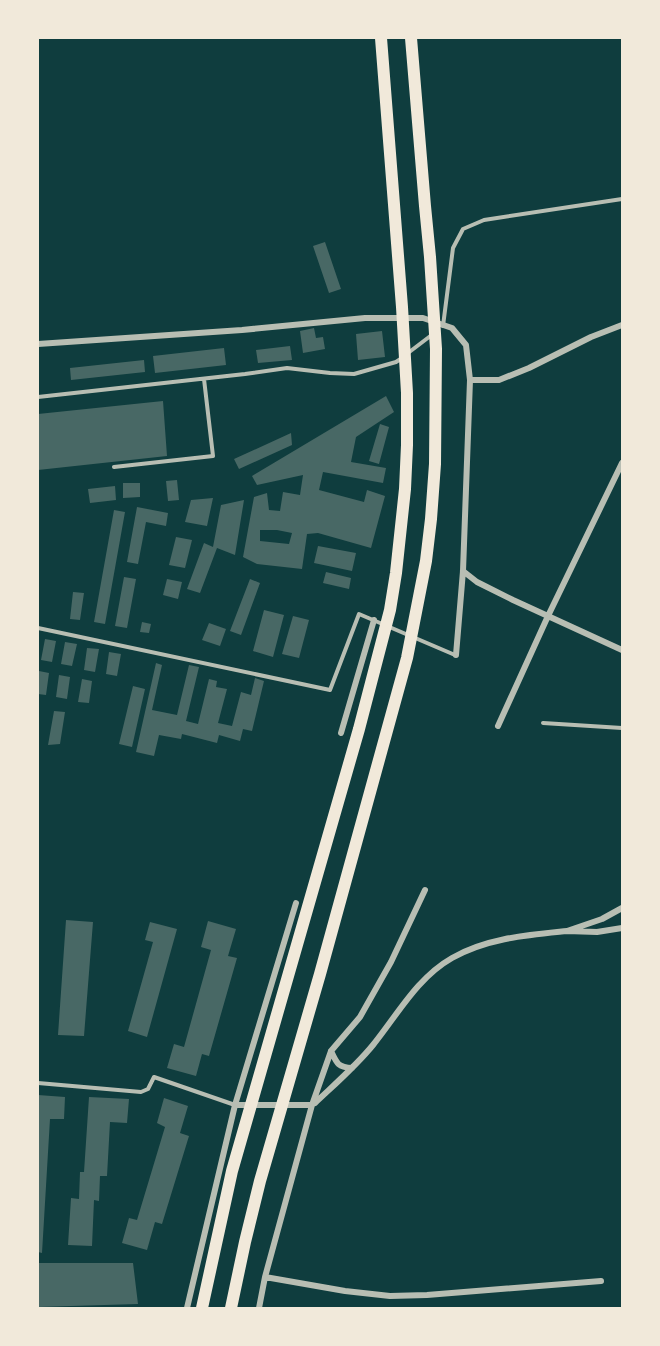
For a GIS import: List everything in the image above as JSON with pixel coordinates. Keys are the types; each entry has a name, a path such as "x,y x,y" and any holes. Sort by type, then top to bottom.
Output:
{"highway":[{"path":"202,1308 232,1171 360,729 387,621 396,573 405,489 407,393 381,38"},
{"path":"231,1308 244,1242 260,1181 407,658 426,561 435,464 436,349 411,38"}],"street":[{"path":"38,344 242,330 365,318 423,318 452,328 466,345 470,380 463,571 456,655"},
{"path":"470,380 499,380 622,325"},
{"path":"498,726 622,463"},
{"path":"463,571 477,582 622,650"},
{"path":"341,733 374,620"},
{"path":"259,1308 265,1277 312,1105 331,1051 360,1017 391,962 425,890"},
{"path":"187,1308 235,1105 296,903"},
{"path":"567,931 602,919 622,908"},
{"path":"235,1105 312,1105 372,1046 418,985 451,958 486,943 507,938 567,931 597,932 622,928"},
{"path":"331,1051 338,1064 352,1068"},
{"path":"265,1277 345,1291 390,1296 601,1281"}],"lane":[{"path":"38,397 287,368 354,374 396,362 444,325 453,248 463,229 484,220 622,199"},
{"path":"114,467 213,456 204,379"},
{"path":"38,628 330,690 359,614 456,655"},
{"path":"543,723 622,728"},
{"path":"38,1083 141,1092 148,1089 154,1077 235,1105"}],"building":[{"path":"325,242 341,289 329,293 313,246"},
{"path":"314,328 316,338 323,337 325,349 303,353 300,331"},
{"path":"382,331 385,357 358,360 356,334"},
{"path":"290,346 292,360 258,363 256,350"},
{"path":"224,348 226,365 155,373 153,356"},
{"path":"144,360 145,372 71,380 70,368"},
{"path":"386,396 394,412 356,437 351,462 386,468 383,483 323,472 319,490 364,502 367,490 385,496 371,548 318,533 307,534 302,569 257,564 243,557 254,497 267,493 269,510 280,511 283,492 300,495 303,475 257,485 252,476","holes":["260,530 292,533 289,544 260,541"]},
{"path":"163,401 167,456 38,470 38,414"},
{"path":"380,424 389,427 379,464 369,461"},
{"path":"291,433 292,445 239,469 234,459"},
{"path":"177,480 179,500 168,501 166,481"},
{"path":"123,483 140,483 140,497 123,498"},
{"path":"115,486 116,500 90,503 88,489"},
{"path":"213,498 207,526 185,522 191,500"},
{"path":"244,500 235,555 217,548 200,593 187,589 204,543 213,547 221,505"},
{"path":"137,507 168,513 166,526 146,522 138,564 127,562"},
{"path":"114,510 125,512 105,624 94,622"},
{"path":"176,537 192,540 185,568 169,565"},
{"path":"318,546 356,553 352,571 314,563"},
{"path":"326,572 351,578 349,589 323,583"},
{"path":"124,577 136,579 127,628 115,626"},
{"path":"167,579 182,582 178,599 163,595"},
{"path":"250,579 260,583 241,635 230,631"},
{"path":"73,592 84,593 80,620 70,619"},
{"path":"264,610 284,615 273,657 253,651"},
{"path":"293,616 309,620 299,658 282,654"},
{"path":"142,622 151,624 149,633 140,632"},
{"path":"209,623 226,629 220,646 202,640"},
{"path":"45,639 56,641 52,662 41,660"},
{"path":"65,642 77,644 72,666 61,664"},
{"path":"87,648 99,649 95,672 84,670"},
{"path":"109,652 121,654 117,676 106,674"},
{"path":"156,663 162,665 152,710 177,715 189,665 199,667 186,721 198,724 209,679 217,681 216,687 227,689 218,723 232,726 241,692 251,695 255,678 264,681 252,731 243,729 240,741 219,735 217,743 182,734 181,739 159,735 154,756 136,752"},
{"path":"39,671 49,673 46,695 38,694"},
{"path":"59,675 70,677 67,699 56,697"},
{"path":"82,679 92,681 89,703 78,702"},
{"path":"133,686 145,689 132,747 119,744"},
{"path":"54,711 65,712 60,744 48,745"},
{"path":"66,920 93,922 84,1036 58,1035"},
{"path":"208,921 236,929 228,956 237,958 209,1056 202,1054 196,1076 167,1068 174,1044 184,1047 211,950 201,947"},
{"path":"150,922 177,929 147,1037 128,1031 153,942 145,940"},
{"path":"38,1095 65,1097 64,1119 50,1119 42,1253 38,1252"},
{"path":"89,1097 129,1099 127,1123 110,1122 107,1176 100,1176 99,1201 94,1200 92,1246 68,1245 71,1198 79,1199 80,1172 84,1172"},
{"path":"164,1098 188,1106 180,1133 189,1136 162,1224 155,1222 147,1250 122,1243 129,1218 137,1220 165,1127 157,1123"},
{"path":"38,1263 133,1263 138,1304 38,1307"}]}
